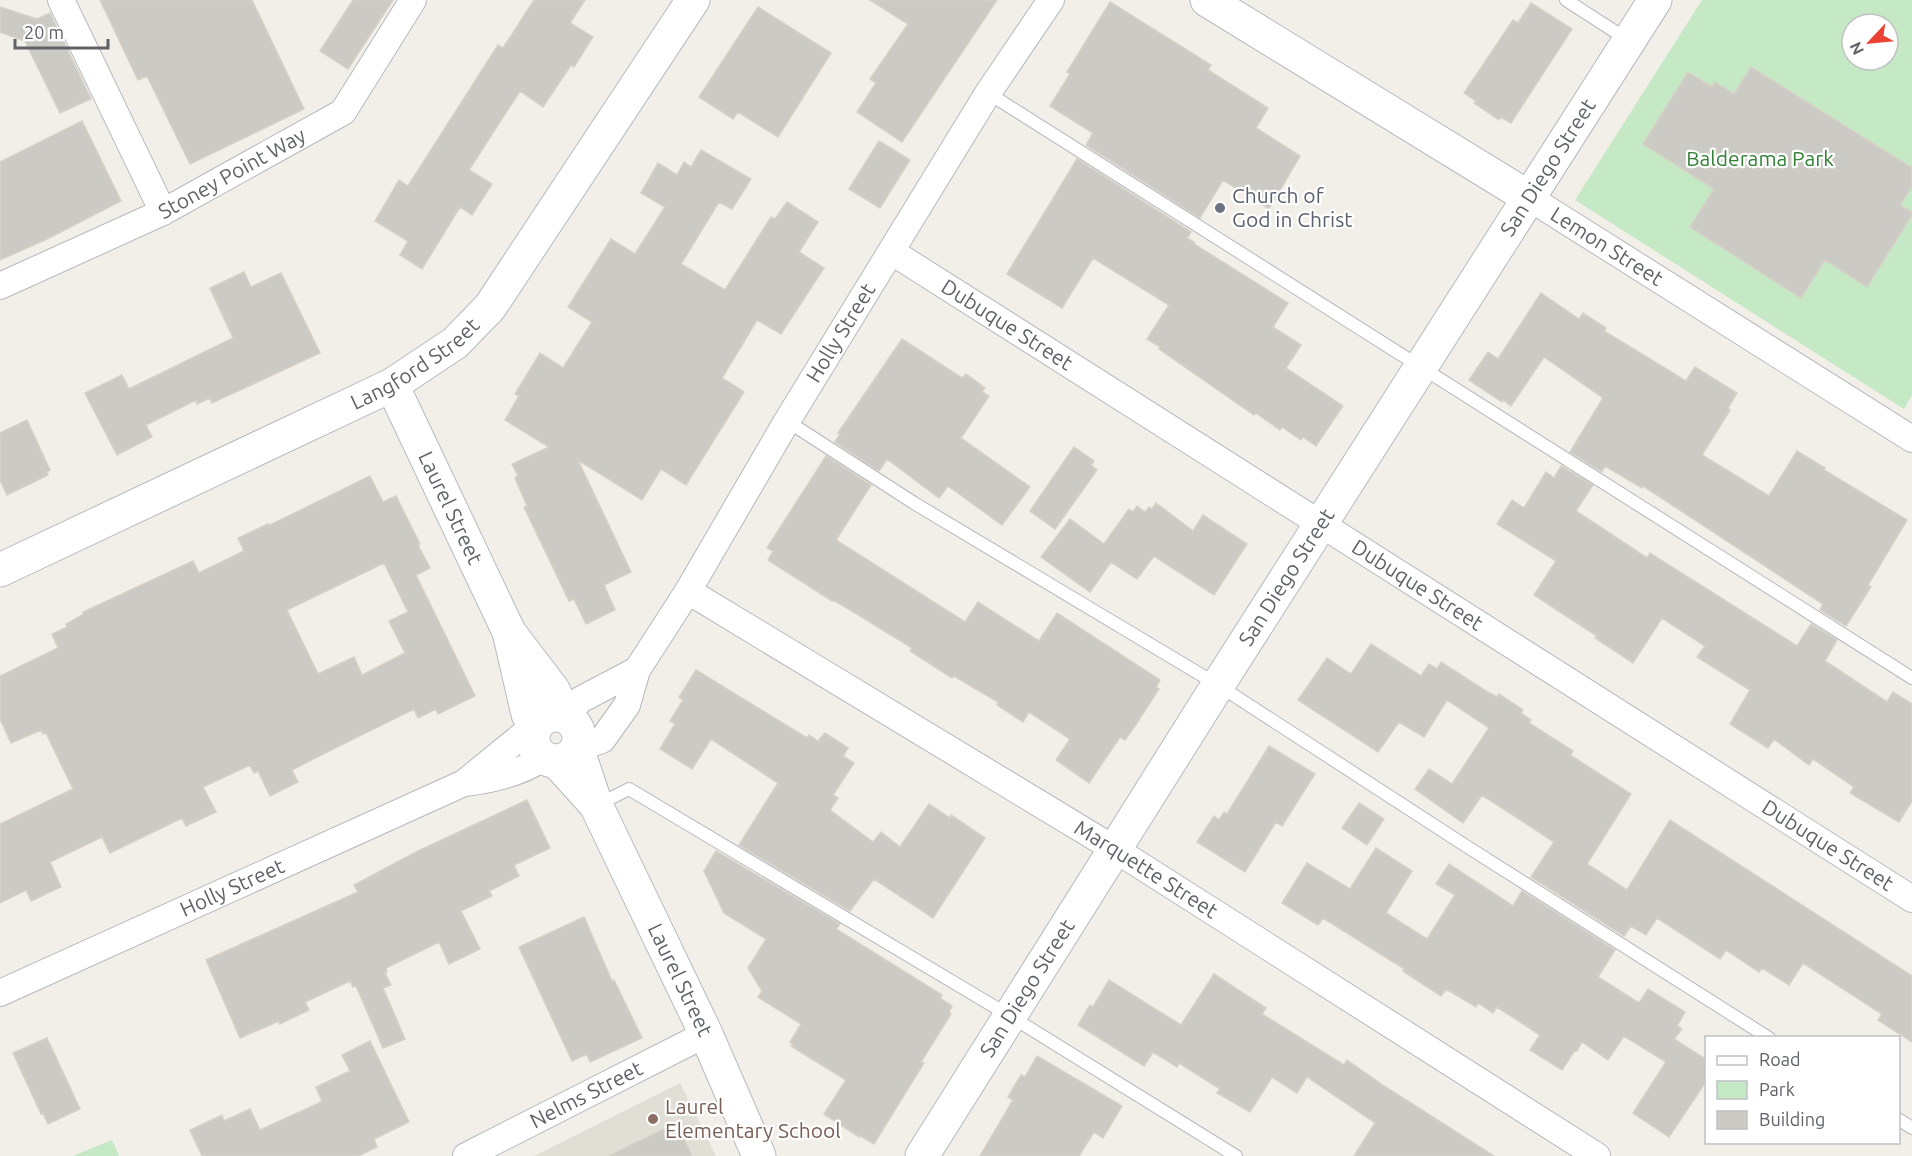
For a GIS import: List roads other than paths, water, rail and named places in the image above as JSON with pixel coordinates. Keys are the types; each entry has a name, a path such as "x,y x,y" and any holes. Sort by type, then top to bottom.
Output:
{"street":[{"path":"61,0 163,212"},
{"name":"Stoney Point Way","path":"0,286 163,212 343,112 412,0"},
{"name":"Langford Street","path":"0,570 392,385 455,343 490,307 693,0"},
{"name":"Holly Street","path":"464,783 494,780 602,740 627,705 637,670 688,591 787,421 988,93 1051,0"},
{"name":"Lemon Street","path":"1207,0 1528,197 1912,439"},
{"name":"San Diego Street","path":"922,1156 1218,685 1422,368 1654,0"},
{"name":"Dubuque Street","path":"892,252 1912,899"},
{"name":"Laurel Street","path":"392,385 510,632 553,690 566,717 575,724 579,735 559,756"},
{"name":"Marquette Street","path":"688,591 1116,850 1597,1156"},
{"name":"Laurel Street","path":"510,632 528,714 535,725 532,737 534,748 559,756 596,805 706,1034 759,1156"},
{"name":"Holly Street","path":"566,717 580,700 637,670"},
{"path":"535,725 544,717 555,714 566,717"},
{"name":"Holly Street","path":"0,993 464,783 535,725"},
{"name":"Nelms Street","path":"466,1156 706,1034"}],"lane":[{"path":"1566,0 1629,40"},
{"path":"988,93 1912,678"},
{"path":"787,421 914,503 1218,685 1466,846 1767,1036"},
{"path":"596,805 629,789 1010,1016 1236,1156"}],"place":[{"name":"Church of God in Christ","path":"1220,208"},
{"name":"Laurel Elementary School","path":"653,1119"}],"park label":[{"name":"Balderama Park","path":"1760,159"}]}
